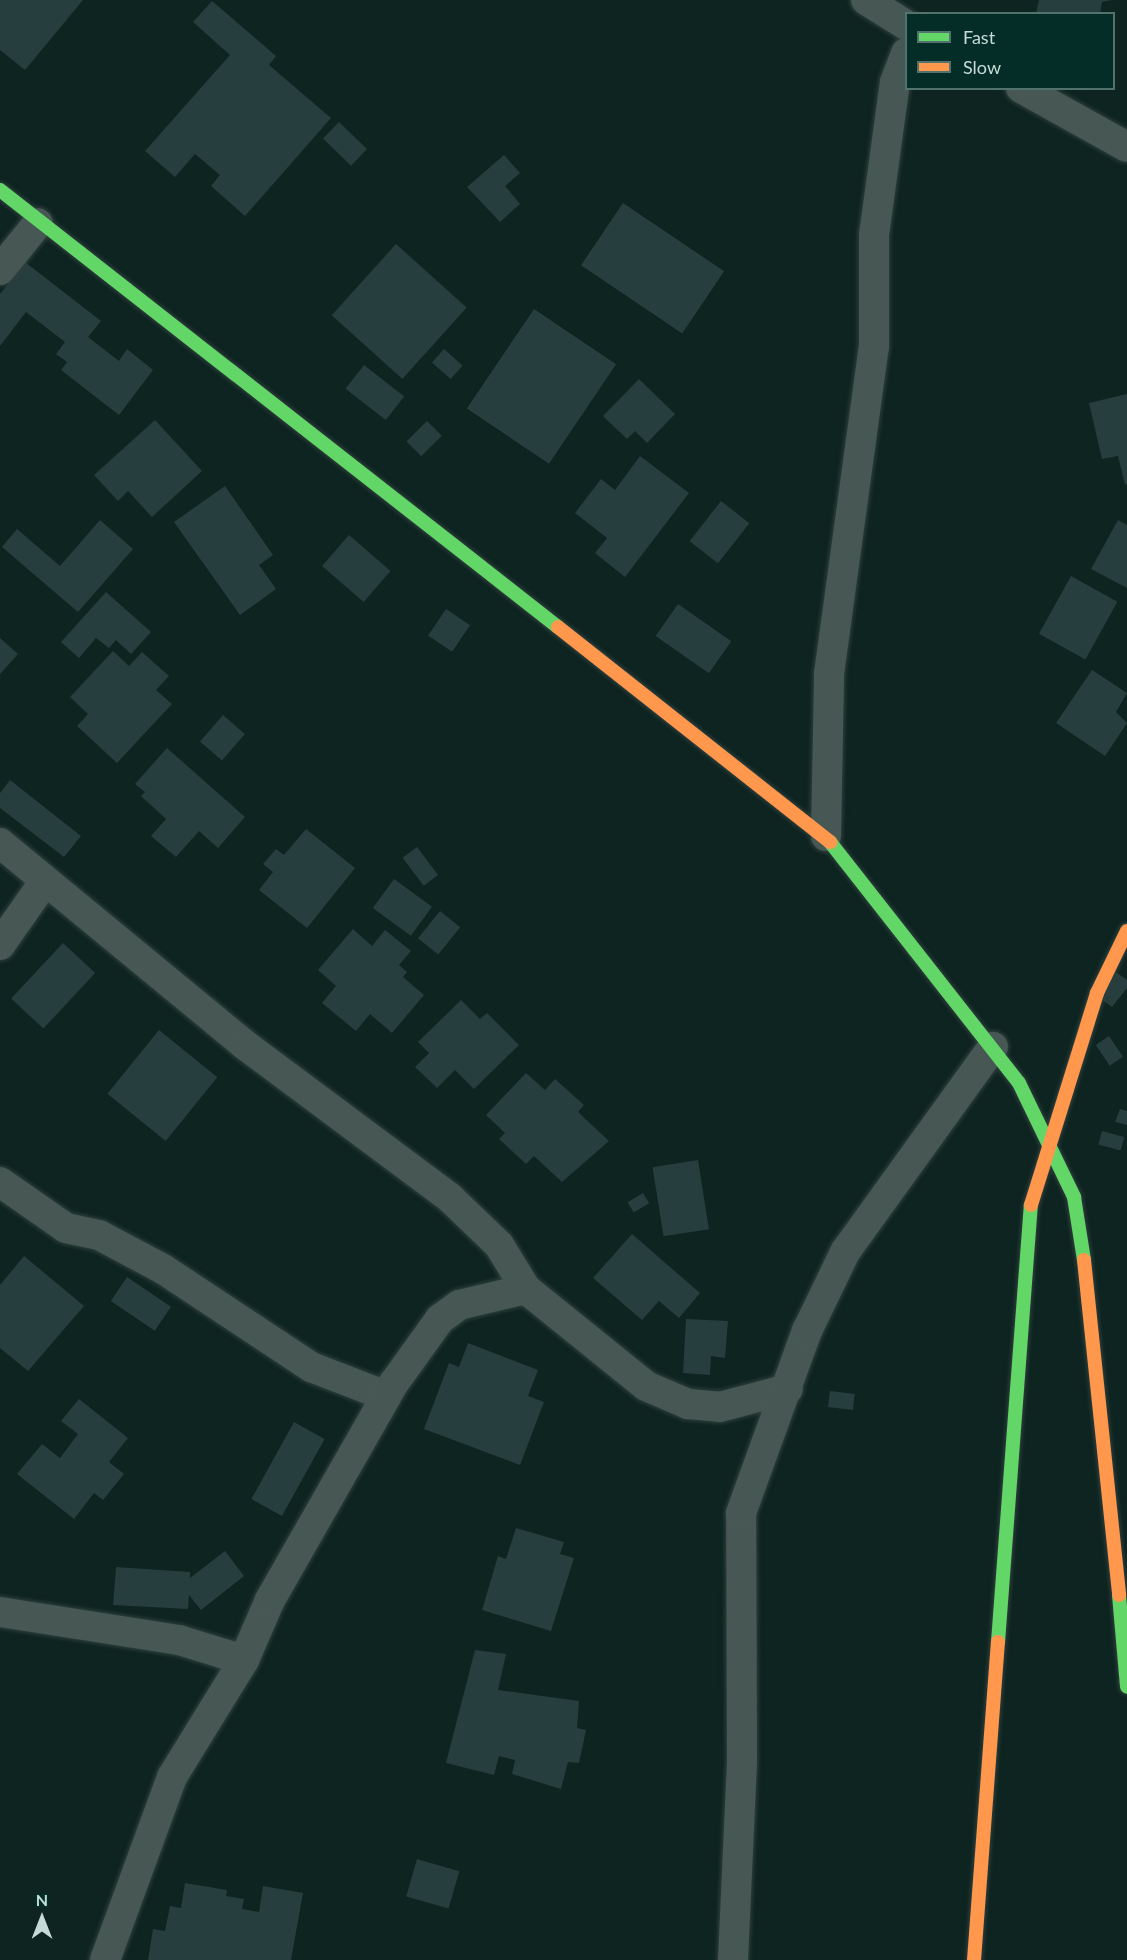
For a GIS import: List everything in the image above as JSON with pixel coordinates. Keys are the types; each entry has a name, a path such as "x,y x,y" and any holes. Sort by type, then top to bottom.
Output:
{"street":[{"path":"866,0 905,24"},
{"path":"826,836 828,674 874,347 874,235 895,82 905,55"},
{"path":"1025,90 1127,147"},
{"path":"0,190 38,223 826,836 993,1047 1019,1083 1074,1197 1095,1329 1127,1688"},
{"path":"0,270 38,223"},
{"path":"0,843 246,1045 449,1197 500,1245 526,1289 646,1386 688,1404 720,1407 788,1389"},
{"path":"0,945 45,881"},
{"path":"974,1960 1017,1418 1024,1262 1047,1141 1097,993 1127,931"},
{"path":"733,1960 742,1762 741,1513 788,1389 807,1331 845,1252 993,1047"},
{"path":"0,1182 66,1228 99,1235 163,1269 311,1367 386,1396"},
{"path":"105,1960 171,1777 244,1660 286,1569 386,1396 440,1319 459,1305 526,1289"},
{"path":"0,1612 179,1640 244,1660"}],"building":[{"path":"0,0 83,0 25,70 0,50"},
{"path":"1039,0 1112,0 1102,2 1100,12 1036,12"},
{"path":"212,1 276,56 269,65 331,118 245,216 211,186 220,175 195,154 175,177 145,151 230,55 193,22"},
{"path":"339,122 367,149 351,166 323,139"},
{"path":"504,155 520,173 505,186 520,204 500,222 467,187"},
{"path":"623,203 724,271 682,333 581,265"},
{"path":"396,244 467,308 402,379 332,315"},
{"path":"25,262 101,321 88,337 119,361 127,349 153,370 119,415 61,370 67,362 56,354 65,342 26,312 0,346 0,294"},
{"path":"534,309 616,364 549,464 467,408"},
{"path":"444,349 463,366 451,379 432,362"},
{"path":"364,365 404,396 386,420 346,389"},
{"path":"639,379 675,414 647,443 635,431 627,439 603,416"},
{"path":"1127,394 1127,484 1125,485 1118,456 1102,459 1089,403"},
{"path":"155,420 202,471 152,517 128,491 118,501 94,475"},
{"path":"427,421 442,436 421,456 406,442"},
{"path":"640,456 689,493 625,577 595,553 607,538 575,513 601,479 615,490"},
{"path":"225,486 273,555 259,565 276,589 240,615 174,522"},
{"path":"721,501 749,523 718,563 690,541"},
{"path":"100,520 133,549 78,612 2,547 17,529 60,566"},
{"path":"1118,520 1127,525 1127,588 1091,569"},
{"path":"349,535 391,571 364,602 322,566"},
{"path":"1071,576 1117,602 1085,659 1039,634"},
{"path":"106,592 151,632 131,654 116,640 109,648 96,638 79,658 61,642"},
{"path":"678,604 731,641 709,673 656,636"},
{"path":"446,609 470,625 452,652 428,636"},
{"path":"0,638 18,654 0,674"},
{"path":"113,651 129,666 142,652 169,676 156,690 172,704 117,763 77,726 88,714 70,697"},
{"path":"1092,670 1127,693 1116,712 1127,723 1105,756 1056,723"},
{"path":"223,715 245,734 222,760 200,741"},
{"path":"167,748 245,817 218,848 199,831 176,857 151,836 166,819 141,796 145,792 135,784"},
{"path":"10,780 81,836 64,857 0,808 0,793"},
{"path":"306,829 355,868 307,928 259,890 273,872 263,864 276,849 284,855"},
{"path":"417,847 438,875 424,886 403,858"},
{"path":"394,879 432,907 411,936 373,908"},
{"path":"440,911 460,927 438,955 418,938"},
{"path":"353,929 372,946 385,930 411,951 399,965 407,972 403,977 424,995 392,1033 370,1014 356,1031 322,1003 336,986 318,970"},
{"path":"63,943 95,973 43,1029 11,999"},
{"path":"1116,972 1127,980 1127,988 1112,1007 1098,997"},
{"path":"461,1000 480,1019 487,1013 519,1045 474,1089 455,1070 437,1088 415,1067 429,1053 418,1042"},
{"path":"159,1030 217,1077 166,1141 107,1094"},
{"path":"1109,1036 1123,1057 1110,1066 1096,1045"},
{"path":"526,1073 545,1090 555,1079 584,1105 578,1112 609,1141 562,1182 534,1156 526,1164 499,1139 505,1133 486,1115"},
{"path":"1120,1109 1127,1111 1127,1125 1115,1122"},
{"path":"1102,1131 1124,1137 1121,1150 1098,1145"},
{"path":"698,1160 709,1229 664,1236 653,1167"},
{"path":"643,1193 649,1203 634,1213 628,1202"},
{"path":"632,1234 700,1293 679,1318 659,1301 642,1320 593,1278"},
{"path":"24,1256 84,1306 28,1371 0,1348 0,1285"},
{"path":"127,1277 171,1307 155,1331 111,1301"},
{"path":"686,1319 728,1321 725,1358 711,1356 710,1375 683,1373"},
{"path":"468,1343 538,1370 528,1396 544,1402 520,1465 424,1429 449,1363 459,1367"},
{"path":"830,1391 855,1394 853,1410 828,1407"},
{"path":"79,1399 128,1438 109,1462 124,1474 103,1500 94,1493 74,1519 17,1474 42,1444 60,1458 78,1434 61,1421"},
{"path":"294,1422 325,1439 282,1516 251,1499"},
{"path":"516,1528 564,1542 560,1554 574,1558 551,1631 482,1610 498,1556 506,1559"},
{"path":"225,1551 244,1576 201,1610 189,1595 188,1609 113,1605 116,1567 190,1572 190,1578"},
{"path":"475,1650 506,1654 498,1690 579,1701 577,1728 586,1730 579,1763 568,1762 561,1789 512,1774 515,1760 499,1756 494,1775 446,1763"},
{"path":"417,1859 459,1871 449,1909 406,1896"},
{"path":"185,1883 227,1890 226,1896 244,1899 242,1909 259,1912 263,1886 303,1893 291,1960 148,1960 153,1929 165,1931 170,1906 181,1908"}],"traffic: fast":[{"path":"0,190 558,627"},
{"path":"830,842 1019,1083 1074,1197 1084,1260"},
{"path":"998,1642 1031,1205"},
{"path":"1119,1595 1127,1687"}],"traffic: slow":[{"path":"558,627 830,842"},
{"path":"1031,1205 1097,993 1127,931"},
{"path":"1084,1260 1119,1595"},
{"path":"974,1960 998,1642"}]}
